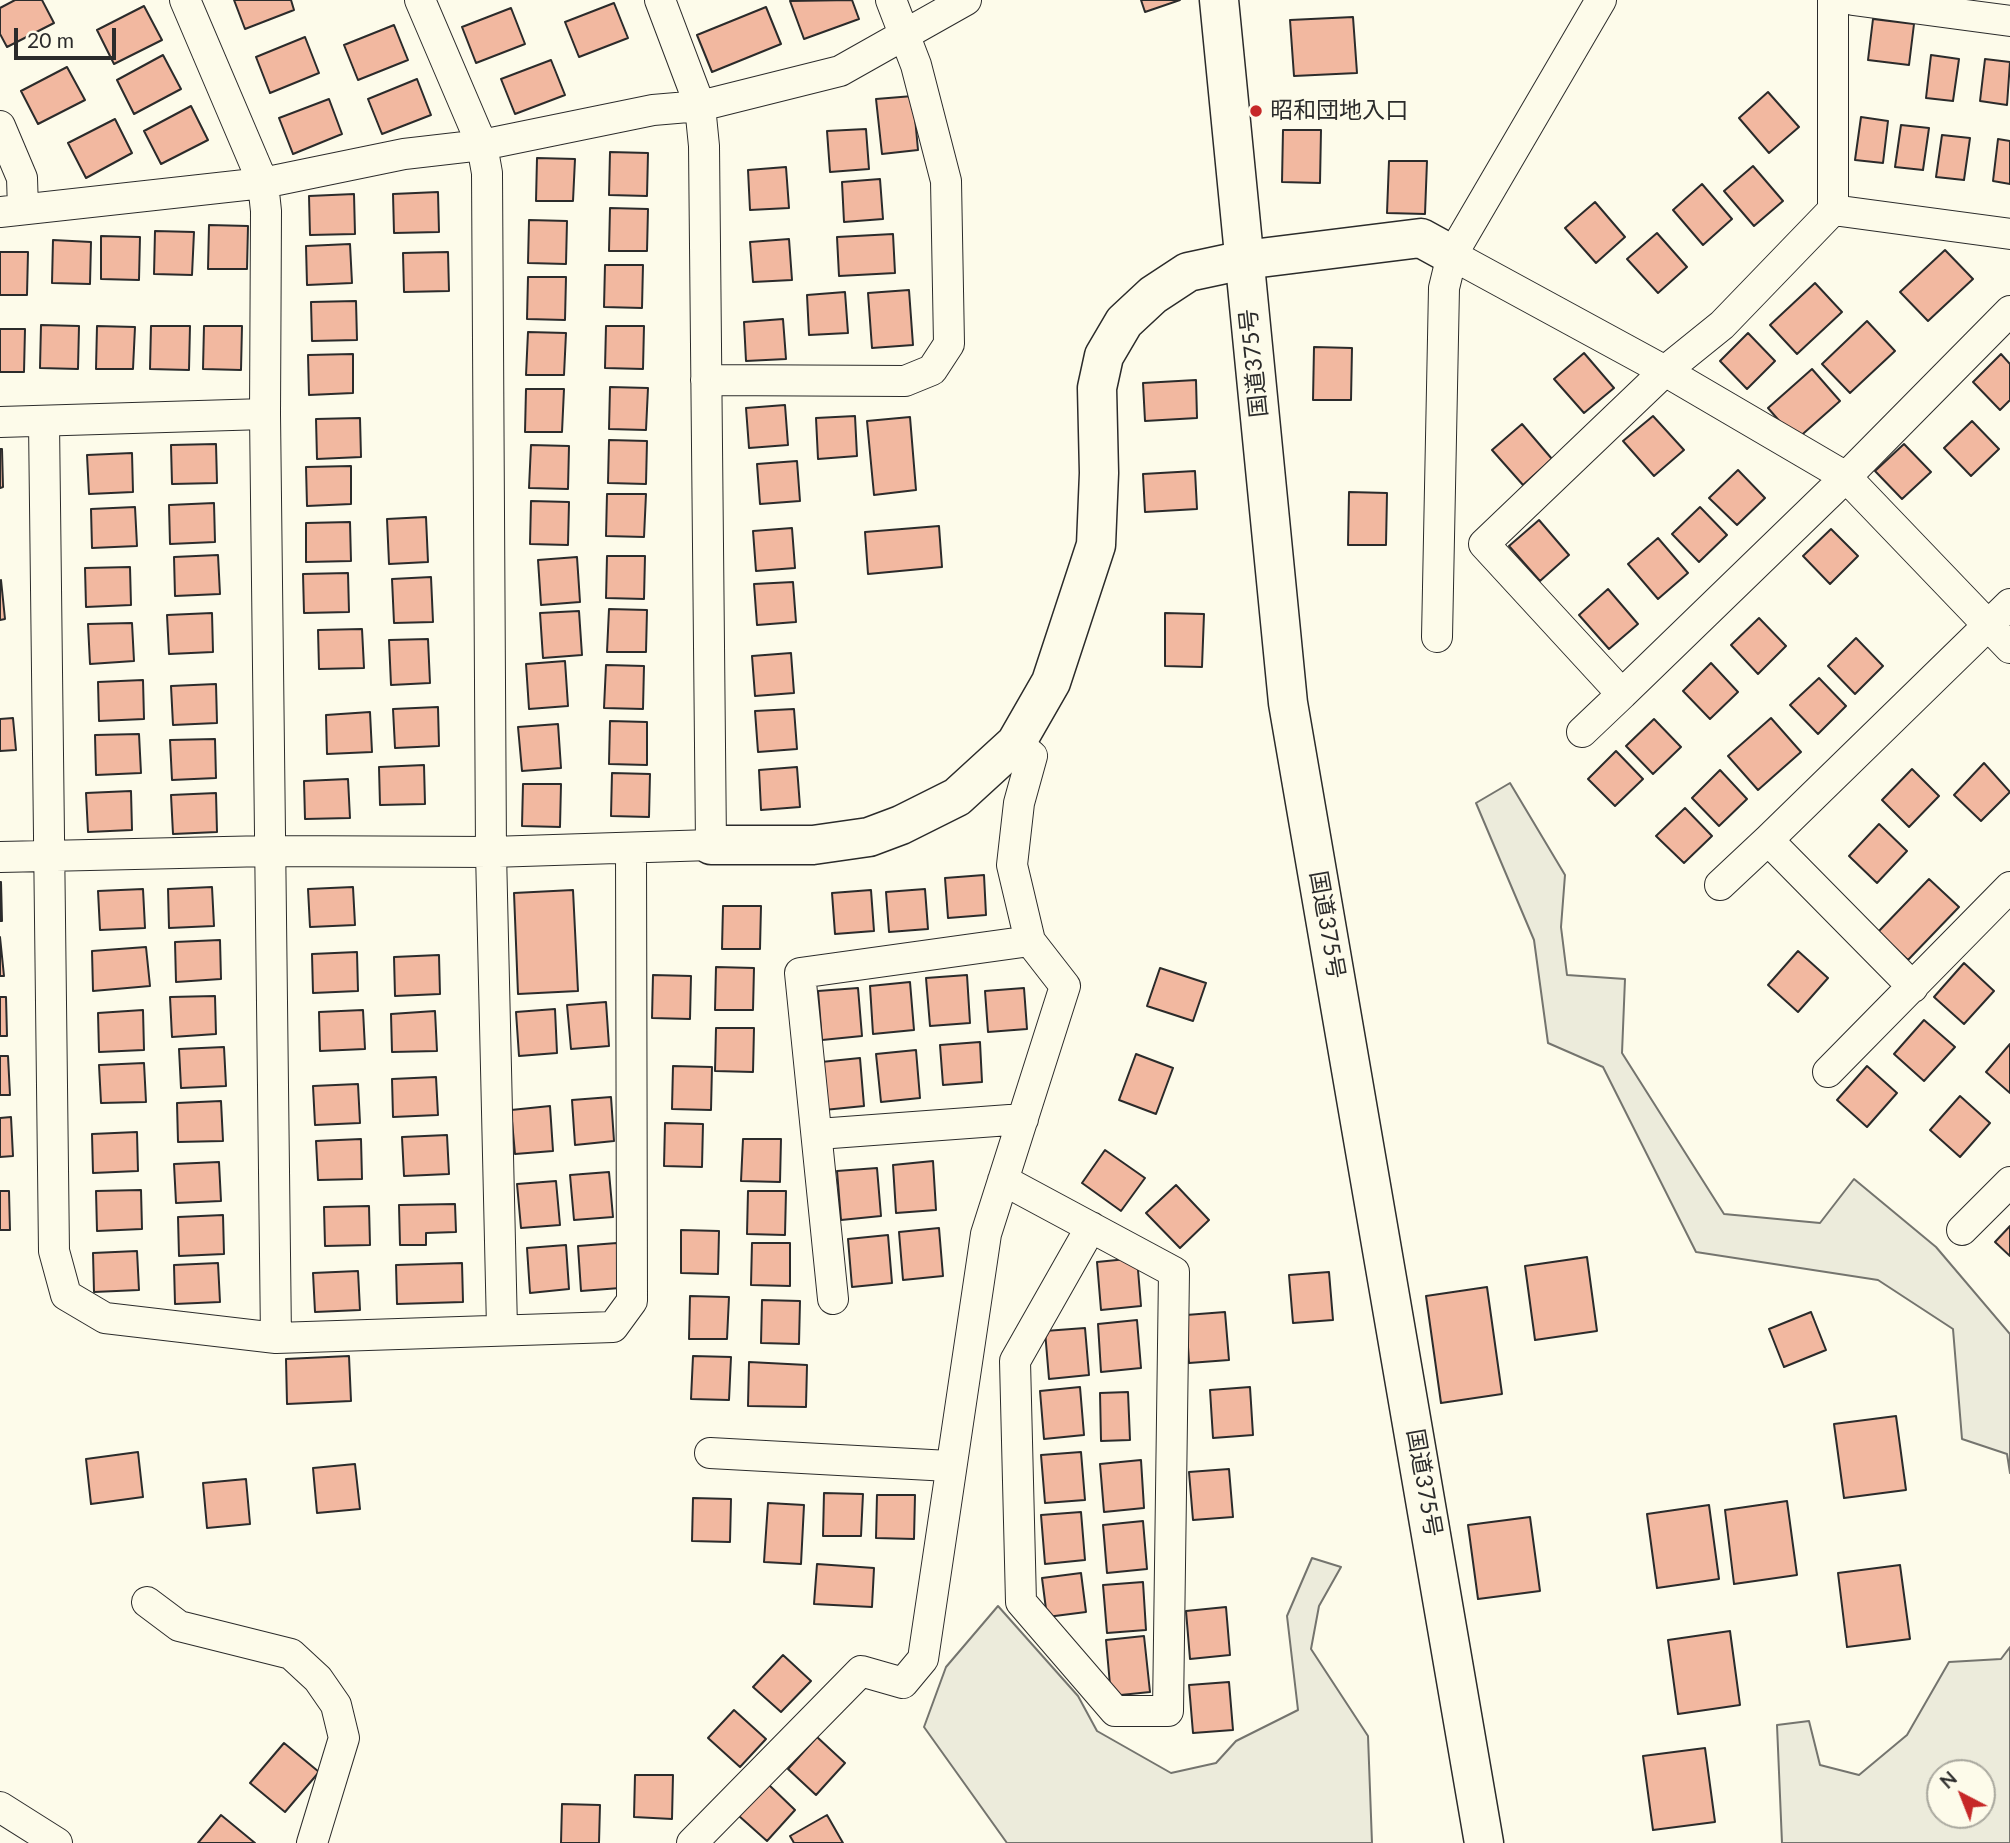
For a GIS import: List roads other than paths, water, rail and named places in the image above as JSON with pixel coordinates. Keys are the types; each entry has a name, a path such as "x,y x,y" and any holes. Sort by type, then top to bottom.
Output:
{"main road":[{"name":"国道375号","path":"1219,0 1288,703 1484,1843"},
{"path":"711,845 813,845 869,837 901,825 957,796 1016,743 1051,682 1096,545 1099,472 1097,388 1104,356 1125,322 1153,295 1188,272 1244,260 1421,239 1452,255"}],"street":[{"path":"185,0 264,183 266,211 265,414 276,1338"},
{"path":"420,0 482,145 488,187 491,852 502,1328"},
{"path":"0,857 270,851 491,852 711,845 705,146 700,106 660,0"},
{"path":"706,380 905,380 932,370 949,344 946,181 916,65 891,0"},
{"path":"0,126 22,178 11,210 264,183 404,154 482,145 653,110 700,106 840,71 966,0"},
{"path":"1437,637 1444,288 1452,255 1601,0"},
{"path":"1622,694 1484,544 1665,371 1722,325 1833,210 1833,0"},
{"path":"1853,0 2010,21"},
{"path":"1833,210 2010,233"},
{"path":"1452,255 1665,371 1846,477 2010,648"},
{"path":"1583,732 1846,477 2010,311"},
{"path":"0,422 265,414"},
{"path":"44,422 54,1251 66,1295 105,1318 276,1338 502,1328 613,1327 632,1301 631,848"},
{"path":"1720,886 2010,604"},
{"path":"692,1843 860,1671 903,1683 923,1659 949,1466 986,1234 1065,986 1030,941 1012,865 1019,803 1032,756 1016,743"},
{"path":"1768,840 1913,987"},
{"path":"1828,1072 2010,887"},
{"path":"833,1299 800,973 1030,941"},
{"path":"818,1134 1023,1119"},
{"path":"1003,1180 1091,1227 1174,1272 1168,1710 1115,1711 1021,1602 1015,1361 1091,1227"},
{"path":"1962,1230 2010,1182"},
{"path":"710,1453 949,1466"},
{"path":"147,1602 179,1626 291,1654 324,1688 336,1705 344,1738 312,1843"},
{"path":"0,1807 57,1843"}],"place":[{"name":"昭和団地入口","path":"1256,111"}]}
